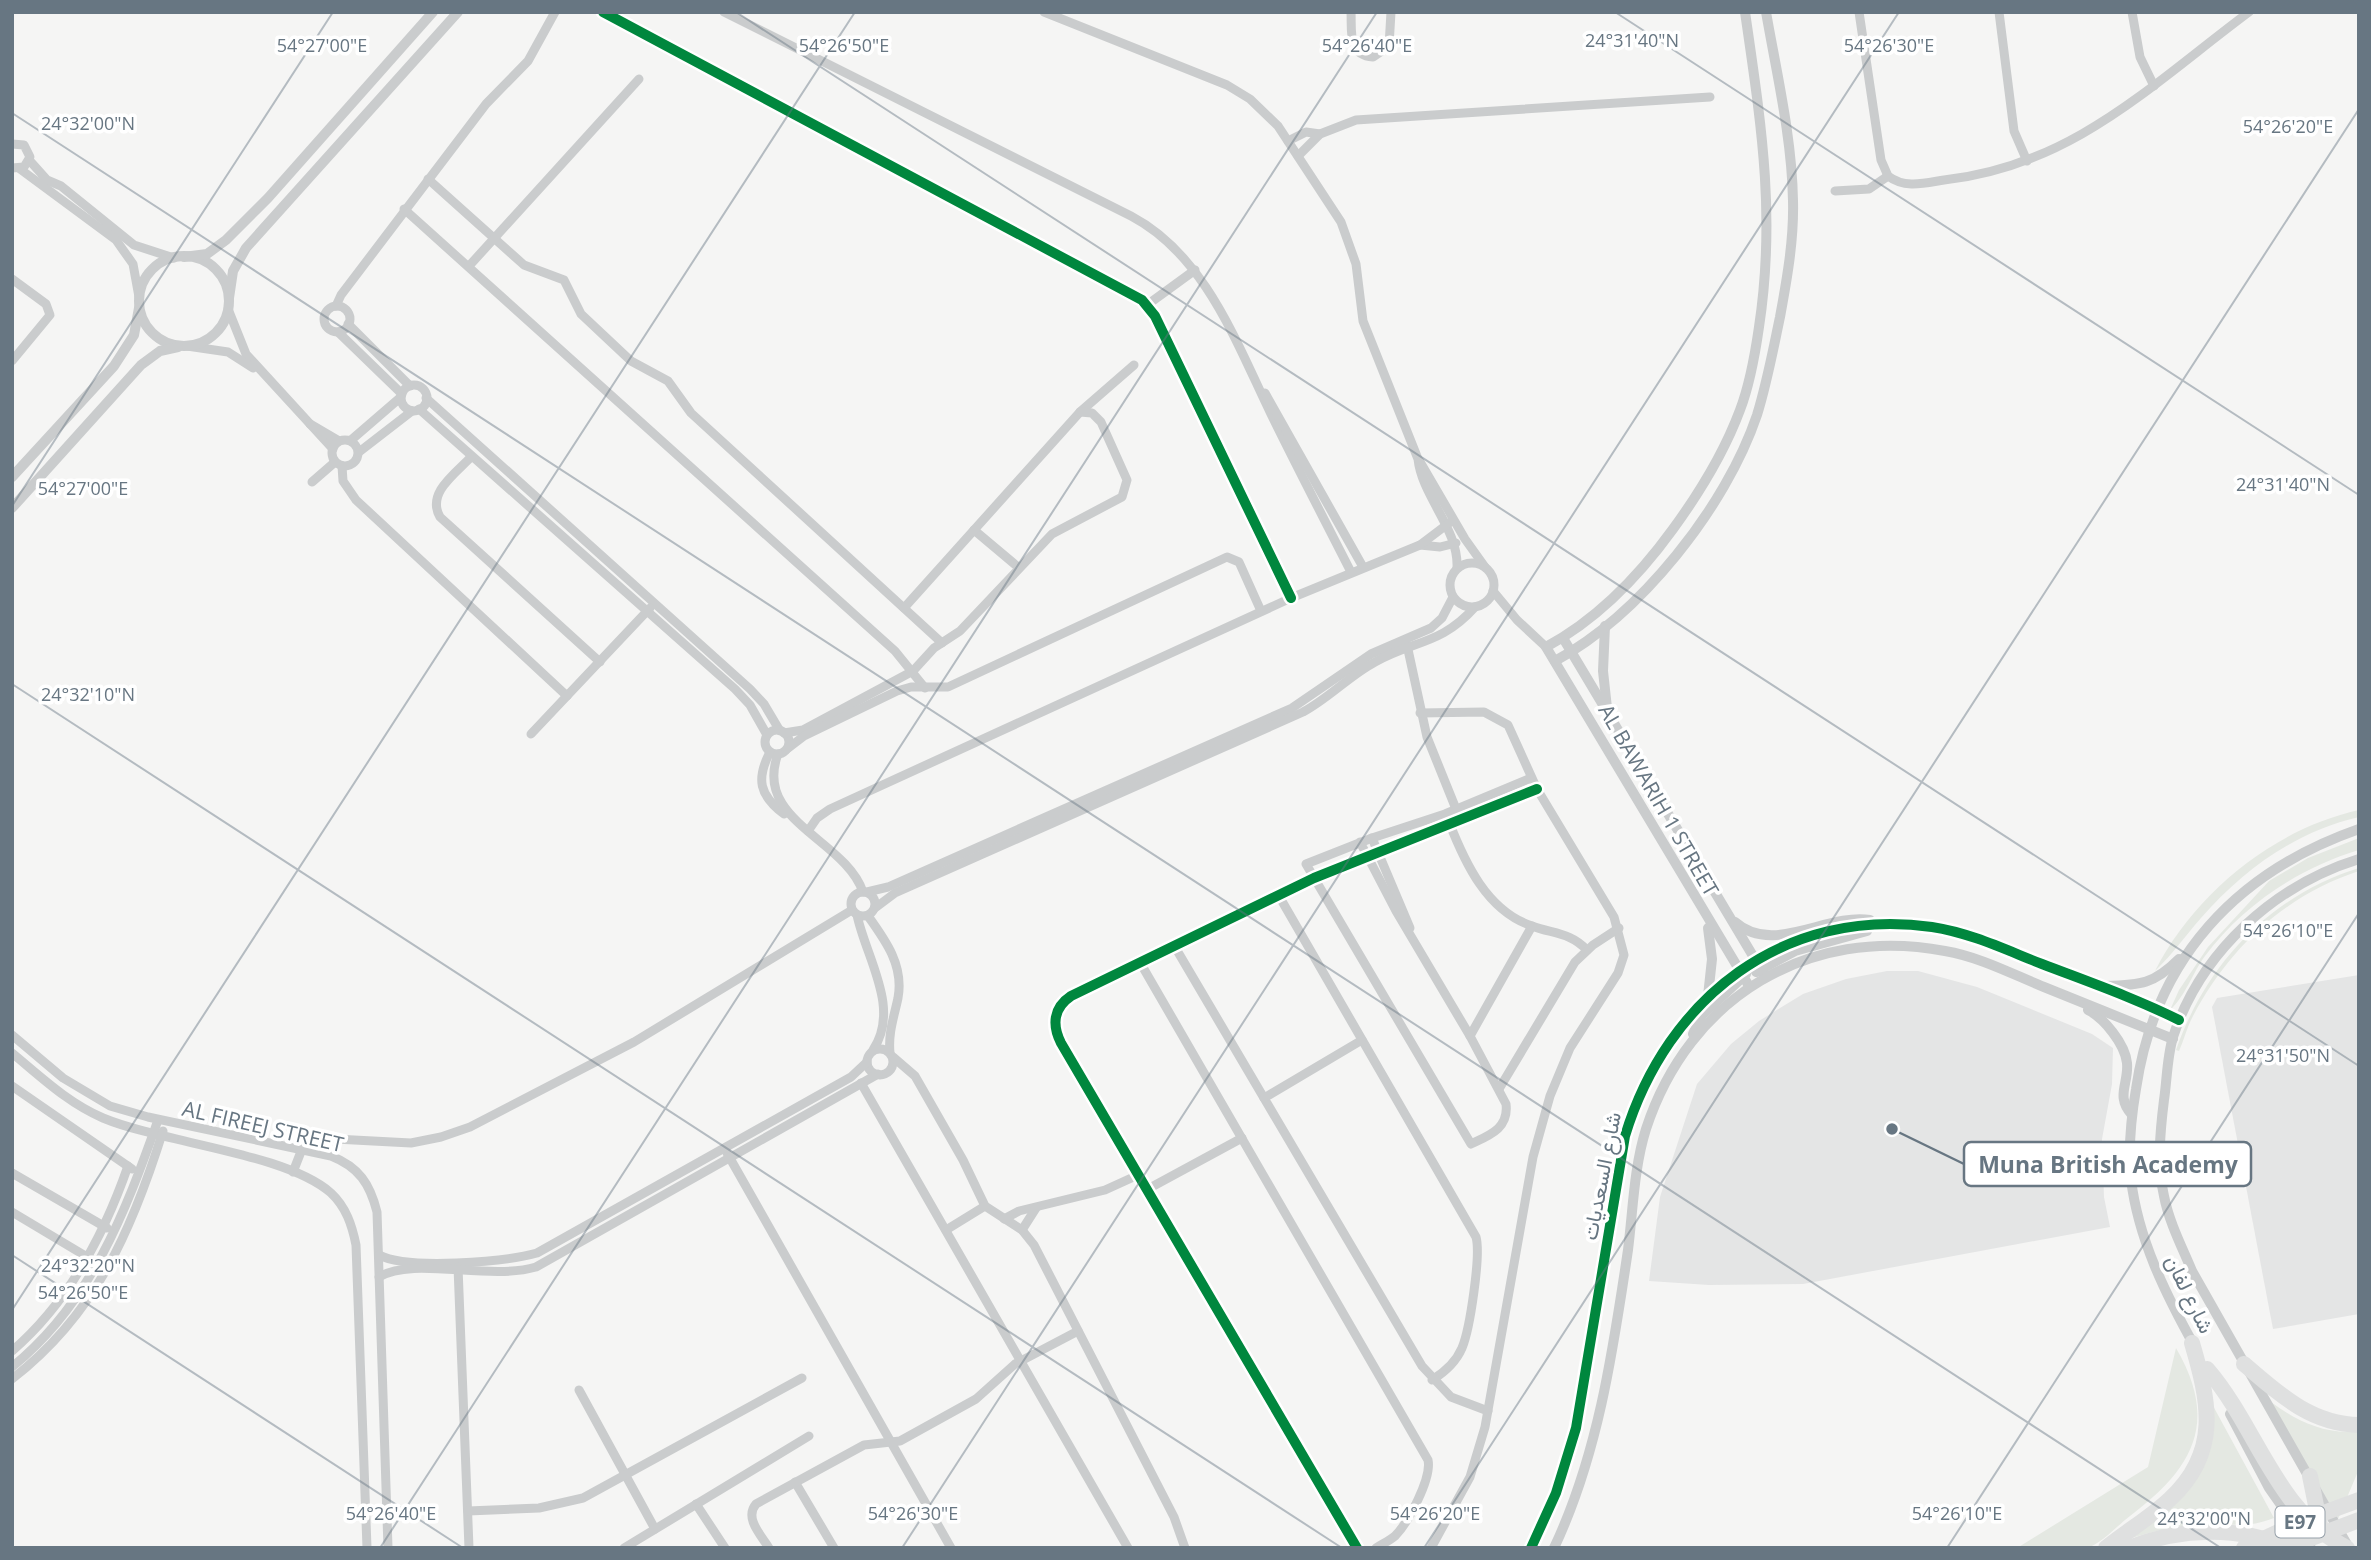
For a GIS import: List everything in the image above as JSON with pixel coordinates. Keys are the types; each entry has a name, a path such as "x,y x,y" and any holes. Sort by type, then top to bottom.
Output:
{"highway":[{"path":"2106,1548 2168,1501 2185,1482 2198,1461 2208,1427 2208,1403 2192,1343"},
{"path":"2244,1364 2304,1411 2327,1420 2359,1425"},
{"path":"2207,1369 2235,1405 2285,1493 2324,1542 2349,1548 2347,1532 2359,1493"},
{"path":"2310,1476 2324,1542"},
{"name":"E97","path":"2244,1548 2302,1521 2359,1500"},
{"path":"2285,1548 2359,1520"},
{"path":"2129,1548 2168,1535 2208,1531 2249,1535 2291,1548"}],"street":[{"path":"12,477 114,366 134,335 139,301 147,276 154,268 179,257 207,254 226,240 268,198 433,12"},
{"path":"12,508 141,365 160,351 214,335 229,303 233,271 246,248 458,12"},
{"path":"555,12 528,61 486,104 404,209 336,306 327,310 324,321 329,329 338,332 379,371 401,395 403,405 416,410 471,457 743,697 767,735 765,744 778,752"},
{"path":"603,12 1129,290 1147,305 1290,598"},
{"path":"724,12 1144,222 1172,243 1195,270 1286,434 1324,493 1363,567"},
{"path":"773,1127 851,1077 867,1062 882,1028 882,996 855,913 853,897 888,887 1321,702 1374,663 1407,645 1437,623 1453,597 1451,578 1457,568 1449,523 1418,459 1363,321 1350,242 1288,141 1260,108 1227,85 1078,19 1044,12"},
{"path":"1351,12 1352,44 1361,54 1373,57 1389,46 1391,12"},
{"path":"1493,591 1517,620 1546,647 1563,638 1609,602 1643,567 1681,519 1710,473 1741,408 1756,348 1766,275 1767,175 1745,12"},
{"path":"1555,661 1572,652 1605,626 1674,556 1714,504 1730,476 1763,394 1788,276 1793,214 1791,167 1766,12"},
{"path":"1858,12 1881,160 1888,176 1901,183 1916,184 1972,177 2027,161 2069,144 2100,126 2249,12"},
{"path":"1999,12 2014,131 2027,161"},
{"path":"2132,12 2140,57 2154,86"},
{"path":"469,266 639,79"},
{"path":"1298,156 1320,134 1346,122 1365,119 1710,97"},
{"path":"1288,141 1300,134 1320,134"},
{"path":"12,144 21,144 27,148 30,161 47,180 61,187 117,240 127,254 137,278 145,323 156,336 184,346 228,352 260,373"},
{"path":"30,161 16,169 134,245 179,257 198,259 219,274 246,354 260,373 309,423 336,445 346,488 567,696"},
{"path":"1835,191 1869,189 1888,176"},
{"path":"428,179 524,265 564,280 581,314 631,361 668,381 691,413 942,643"},
{"path":"404,209 914,671 925,688"},
{"path":"1147,305 1195,270"},
{"path":"1766,275 1788,276"},
{"path":"12,278 46,304 50,315 12,361"},
{"path":"336,306 346,310 348,324 411,386 423,389 426,398 758,697 789,742 778,752 773,778 775,793 797,822 848,865 865,892 873,897 875,908"},
{"path":"338,332 348,324"},
{"path":"379,371 388,363"},
{"path":"904,608 1080,411 1134,365"},
{"path":"336,445 350,441 411,386"},
{"path":"312,482 339,464 355,462 359,452 416,410 426,398"},
{"path":"767,735 803,730 914,671 942,643 960,631 1052,534 1119,501 1127,489 1127,480 1099,418 1092,413 1080,411"},
{"path":"1286,434 1351,572"},
{"path":"350,441 359,452"},
{"path":"471,457 439,492 435,503 440,517 600,662"},
{"path":"1314,498 1324,493"},
{"path":"1407,645 1447,632 1475,607 1486,602 1493,591 1493,579 1465,539 1449,523"},
{"path":"808,831 817,818 830,809 1290,598 1420,545 1449,523"},
{"path":"974,530 1018,567"},
{"path":"1420,545 1440,547 1454,545 1465,539"},
{"path":"778,752 804,736 897,691 948,687 1227,557 1239,562 1261,611"},
{"path":"1457,568 1475,563 1486,569"},
{"path":"1453,597 1462,605 1475,607"},
{"path":"531,734 654,604"},
{"path":"1605,626 1602,670 1608,714"},
{"name":"AL BAWARIH 1 STREET","path":"1563,638 1760,967"},
{"path":"1407,645 1420,713 1456,809"},
{"name":"AL BAWARIH 1 STREET","path":"1546,647 1743,979"},
{"path":"1420,713 1477,712 1498,717 1512,731 1536,789 1619,929 1624,951 1621,968 1570,1048 1555,1081 1539,1137 1488,1411 1470,1477 1431,1548"},
{"path":"1360,842 1396,911 1499,1088 1507,1109 1503,1124 1494,1133 1471,1144 1306,864 1360,842 1446,814 1531,778"},
{"path":"1357,1548 1060,1043 1055,1026 1058,1009 1066,999 1314,878 1536,789"},
{"path":"868,916 895,894 1087,804"},
{"path":"1446,814 1468,866 1484,890 1513,917 1532,926 1565,934 1587,950"},
{"path":"2156,1009 2194,945 2223,909 2261,878 2329,839 2359,829"},
{"path":"1372,838 1406,914 1411,933"},
{"path":"2179,1020 2220,953 2261,910 2320,872 2359,859"},
{"path":"1279,895 1471,1226 1478,1243 1462,1348 1453,1363 1432,1380"},
{"path":"293,1172 302,1149 316,1139 411,1143 441,1137 470,1126 634,1042 855,913 868,916 892,953 898,970 899,989 890,1034 890,1070 773,1127 537,1252 510,1259 458,1261 399,1262 379,1255"},
{"path":"1728,914 1748,932 1769,936 1860,918 1894,924"},
{"path":"1707,922 1712,959 1708,996"},
{"name":"شارع السعديات","path":"1554,1548 1583,1477 1598,1419 1646,1131 1664,1086 1692,1040 1702,1015 1743,979 1811,936 1864,925 1894,924 1950,930 1974,937 2102,986 2179,1020"},
{"path":"1470,1036 1532,926"},
{"path":"1499,1088 1575,962 1587,950 1619,929"},
{"name":"شارع السعديات","path":"1531,1548 1556,1493 1576,1428 1625,1136 1632,1111 1657,1059 1674,1034 1708,996 1743,979 1760,967 1836,951 1893,944 1969,957 2172,1039"},
{"path":"2102,986 2144,984 2156,979 2194,945"},
{"path":"1175,947 1432,1380 1459,1402 1488,1411"},
{"path":"1141,964 1429,1460 1429,1476 1401,1527 1392,1538 1376,1548"},
{"path":"2045,987 2098,1016 2106,1024 2126,1057 2122,1097 2132,1115"},
{"name":"شارع لفان","path":"2156,1009 2147,1029 2132,1115 2131,1179 2145,1240 2192,1343 2269,1488 2311,1548"},
{"name":"شارع لفان","path":"2179,1020 2172,1039 2161,1129 2164,1196 2172,1225 2192,1271 2349,1548"},
{"name":"AL FIREEJ STREET","path":"12,1035 63,1078 93,1098 128,1112 302,1149 346,1162 368,1183 377,1212 388,1548"},
{"path":"1264,1098 1362,1040"},
{"path":"873,1050 882,1049 915,1076 964,1160 985,1206 1022,1230 1039,1253 1174,1517 1185,1548"},
{"name":"AL FIREEJ STREET","path":"12,1053 87,1110 158,1134 293,1172 332,1194 349,1217 353,1231 367,1548"},
{"path":"867,1062 870,1070 878,1074"},
{"path":"861,1083 1128,1548"},
{"path":"12,1086 147,1181"},
{"path":"12,1379 63,1317 120,1235 147,1181 162,1120"},
{"path":"12,1367 25,1362 69,1326 108,1269 138,1174 158,1134"},
{"path":"1146,1190 1242,1138"},
{"path":"379,1277 407,1268 496,1274 523,1271 568,1251 727,1153"},
{"path":"727,1153 951,1548"},
{"path":"12,1351 48,1314 87,1258 104,1226 128,1166"},
{"path":"12,1173 120,1235"},
{"path":"1004,1219 1019,1211 1036,1209 1105,1189 1138,1175"},
{"path":"946,1230 985,1206"},
{"path":"1022,1230 1036,1209"},
{"path":"12,1212 108,1269"},
{"path":"562,1241 568,1251"},
{"path":"458,1261 469,1548"},
{"path":"769,1548 752,1519 752,1509 795,1482 864,1445 891,1443 976,1399 1020,1361 1078,1331"},
{"path":"468,1511 554,1506 583,1498 802,1378"},
{"path":"579,1390 655,1529"},
{"path":"625,1548 809,1436"},
{"path":"795,1482 834,1548"},
{"path":"696,1504 725,1548"}],"shaded area":[{"path":"2359,810 2359,817 2313,832 2253,868 2218,900 2155,971 2191,916 2239,869 2296,832"},
{"path":"2359,838 2359,850 2294,878 2237,920 2205,956 2170,1010 2179,990 2208,947 2269,881 2308,858"},
{"path":"2359,868 2359,871 2307,894 2262,927 2242,947 2207,991 2191,1020 2179,1051 2176,1050 2205,989 2246,937 2270,915 2298,896 2327,880"},
{"path":"1887,971 1918,971 1977,987 2092,1034 2113,1048 2112,1084 2102,1139 2104,1197 2110,1227 1803,1284 1709,1285 1649,1281 1660,1197 1697,1084 1731,1044 1759,1021 1803,994 1846,979"},
{"path":"2359,975 2359,1314 2273,1329 2212,1007 2217,998"},
{"path":"2176,1348 2189,1374 2196,1399 2197,1421 2193,1442 2184,1461 2170,1480 2152,1498 2092,1546 2071,1550 2017,1548 2148,1467"},
{"path":"2271,1402 2291,1415 2323,1429 2359,1431 2359,1469 2338,1519"},
{"path":"2212,1404 2274,1518 2245,1525 2180,1526 2128,1539 2173,1503"}],"cycle path":[{"path":"603,12 1142,300 1155,316 1291,598"},
{"path":"1357,1548 1061,1043 1056,1030 1056,1017 1061,1006 1071,996 1314,878 1537,789"},
{"path":"1531,1548 1556,1493 1576,1428 1625,1136 1644,1087 1670,1042 1702,1004 1739,972 1781,948 1828,931 1878,924 1932,927 1988,942 2129,997 2179,1020"}],"place":[{"name":"Muna British Academy","path":"1892,1129"}]}
